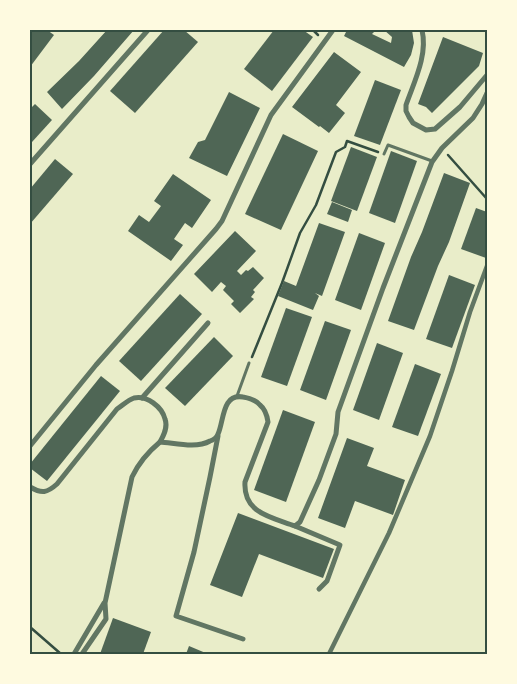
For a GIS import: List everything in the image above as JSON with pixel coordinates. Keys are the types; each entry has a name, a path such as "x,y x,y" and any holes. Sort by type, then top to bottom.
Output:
{"street":[{"path":"30,164 148,30"},
{"path":"30,446 96,365 222,221 270,115 333,30"},
{"path":"422,30 424,45 422,58 406,105 408,117 413,123 426,130 435,128 460,107 487,75"},
{"path":"295,526 300,522 336,434 338,412 383,288 432,162 442,148 473,118 487,93"},
{"path":"329,654 389,533 426,445 487,266"},
{"path":"142,398 208,323"},
{"path":"243,639 176,616 194,552 218,435 230,399 238,396 256,401 266,412 268,422 245,482 244,490 251,506 262,513 340,545 327,581 319,589"},
{"path":"30,487 45,492 58,484 118,409 134,398 142,398 152,402 159,408 166,420 165,434 160,442 142,460 132,477 105,603 106,619 82,654"},
{"path":"160,442 197,445 209,442 218,435"},
{"path":"74,654 105,603"}],"lane":[{"path":"384,154 388,145 432,162"},
{"path":"238,396 249,363"}],"path":[{"path":"249,363 300,233 316,205 336,152 345,147 347,141 384,154"},
{"path":"442,148 487,199"},
{"path":"30,627 61,654"}],"building":[{"path":"33,30 47,30 54,35 30,67 30,34"},
{"path":"107,30 134,30 62,109 47,92"},
{"path":"164,30 184,30 198,42 135,113 110,91"},
{"path":"274,30 303,30 313,37 272,91 244,69"},
{"path":"347,30 376,30 372,34 391,43 392,37 384,30 412,30 414,43 411,55 404,67 344,36"},
{"path":"443,37 483,53 479,66 432,113 426,107 418,104"},
{"path":"334,52 361,72 336,105 345,113 329,133 292,107"},
{"path":"375,80 401,90 380,145 354,136"},
{"path":"229,92 260,108 227,176 189,158 198,142 205,140"},
{"path":"35,104 52,120 32,142 30,141 30,109"},
{"path":"283,134 318,151 281,230 245,214"},
{"path":"351,147 377,157 357,211 331,201"},
{"path":"391,151 417,161 395,223 369,213"},
{"path":"55,159 73,174 30,224 30,189"},
{"path":"444,173 470,183 414,330 388,321"},
{"path":"173,174 211,200 192,228 185,223 174,239 183,245 171,261 128,231 139,215 149,222 161,206 154,201"},
{"path":"332,202 352,210 348,222 327,214"},
{"path":"476,208 487,212 486,258 461,249"},
{"path":"319,223 345,232 322,296 315,293 319,296 313,310 278,296 284,281 296,286"},
{"path":"235,231 256,251 237,271 241,275 253,267 264,278 253,290 255,292 251,297 254,299 240,313 231,304 234,301 223,290 226,286 221,282 212,292 194,274"},
{"path":"359,233 385,243 361,310 335,300"},
{"path":"449,275 475,285 452,348 426,339"},
{"path":"180,294 202,314 141,381 119,361"},
{"path":"286,308 312,317 287,386 261,377"},
{"path":"325,321 351,330 326,400 300,390"},
{"path":"214,337 233,356 185,406 165,388"},
{"path":"377,343 403,353 379,420 353,410"},
{"path":"415,364 441,374 418,436 392,427"},
{"path":"101,376 120,391 47,481 30,468 30,464"},
{"path":"283,410 315,422 286,502 254,490"},
{"path":"347,438 374,448 367,466 405,480 393,515 355,501 345,528 318,518"},
{"path":"238,513 334,549 323,578 259,554 242,597 210,585"},
{"path":"113,618 151,632 143,654 100,654"},
{"path":"189,646 208,654 186,654"}]}
